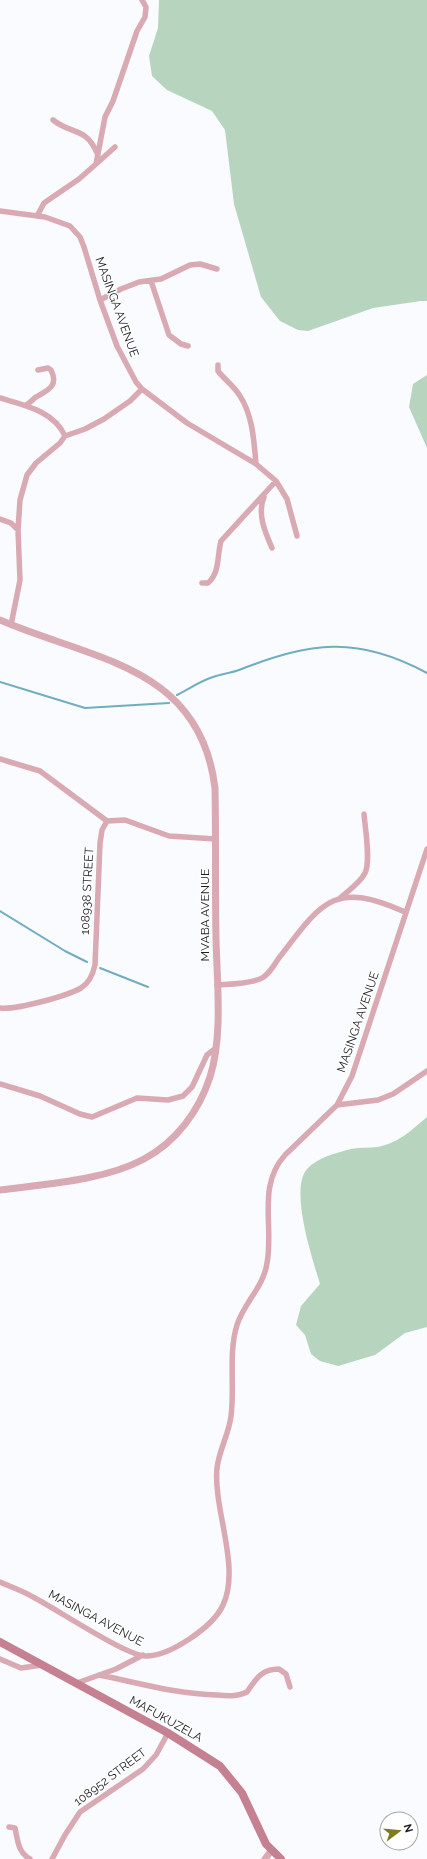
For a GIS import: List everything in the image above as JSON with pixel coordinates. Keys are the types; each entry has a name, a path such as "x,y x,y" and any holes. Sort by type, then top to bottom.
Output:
{"main road":[{"name":"MAFUKUZELA","path":"0,1642 210,1758 227,1774 242,1793 258,1829 271,1851 281,1859"}],"street":[{"path":"96,164 104,116 113,101 136,31 145,17 146,6 142,0"},
{"path":"53,120 60,126 87,136 97,153"},
{"path":"37,216 44,203 79,179 116,147"},
{"name":"MASINGA AVENUE","path":"0,211 37,216 64,222 70,226 80,237 100,300 122,357 133,378 142,389 187,423 256,464 276,480 287,499 297,536"},
{"path":"100,300 121,289 139,282 151,281 160,278 190,265 200,264 217,269"},
{"path":"151,281 169,335 181,344 188,346"},
{"path":"218,365 218,371 240,394 246,407 252,430 256,464"},
{"path":"26,405 38,396 46,393 53,384 54,379 51,370 48,368 38,370"},
{"path":"11,625 20,580 18,530 20,500 27,475 36,463 60,443 65,436 85,429 104,419 130,401 142,389"},
{"path":"0,398 26,405 47,414 58,422 65,436"},
{"path":"202,583 208,583 215,574 221,541 276,480"},
{"path":"265,492 262,503 261,518 272,548"},
{"path":"0,519 11,523 18,530"},
{"name":"MVABA AVENUE","path":"0,620 126,666 150,680 172,698 193,723 211,763 215,788 217,985 216,1048 210,1076 196,1108 179,1132 156,1152 128,1167 107,1174 0,1190"},
{"path":"0,759 40,771 107,821 125,820 168,836 216,839"},
{"path":"217,985 251,981 265,976 318,910 340,898 363,876 366,869 367,846 364,814"},
{"name":"108938 STREET","path":"0,1008 9,1008 33,1003 64,994 80,988 90,978 95,965 100,843 102,830 107,821"},
{"name":"MASINGA AVENUE","path":"0,1582 32,1596 124,1648 143,1655 165,1651 190,1638 214,1618 224,1604 228,1573 222,1516 217,1487 217,1467 231,1417 235,1335 242,1313 255,1293 267,1264 269,1236 267,1204 272,1177 277,1164 337,1105 359,1056 405,912 427,849"},
{"path":"340,898 351,896 368,898 405,912"},
{"path":"0,1084 40,1096 80,1114 92,1117 137,1098 168,1100 180,1098 190,1090 207,1055 216,1048"},
{"path":"337,1105 358,1103 388,1096 427,1071"},
{"path":"76,1683 121,1667 143,1655"},
{"path":"0,1659 21,1668 42,1664"},
{"path":"99,1675 170,1692 197,1695 235,1696 247,1692 253,1681 259,1675 269,1670 280,1669 286,1674 290,1687"},
{"name":"108952 STREET","path":"52,1859 80,1812 143,1768 156,1755 168,1734"},
{"path":"9,1827 16,1828 22,1855 30,1859"},
{"path":"265,1859 271,1851"}],"green space":[{"path":"159,0 427,0 427,301 373,308 308,331 298,330 280,321 261,297 234,204 225,130 212,111 167,90 152,76 149,56 158,28"},
{"path":"427,375 427,448 409,407 413,384"},
{"path":"427,1117 427,1327 405,1333 375,1355 338,1366 320,1361 311,1354 305,1335 296,1325 301,1306 320,1284 308,1243 301,1208 300,1192 302,1179 307,1169 322,1158 351,1149 385,1145 398,1139 416,1127"}],"waterway":[{"path":"177,695 213,677 236,671 289,653 334,647 356,648 378,653 402,661 427,673"},
{"path":"0,682 85,708 169,703"},
{"path":"0,911 65,951 87,962"},
{"path":"100,968 148,987"}]}
